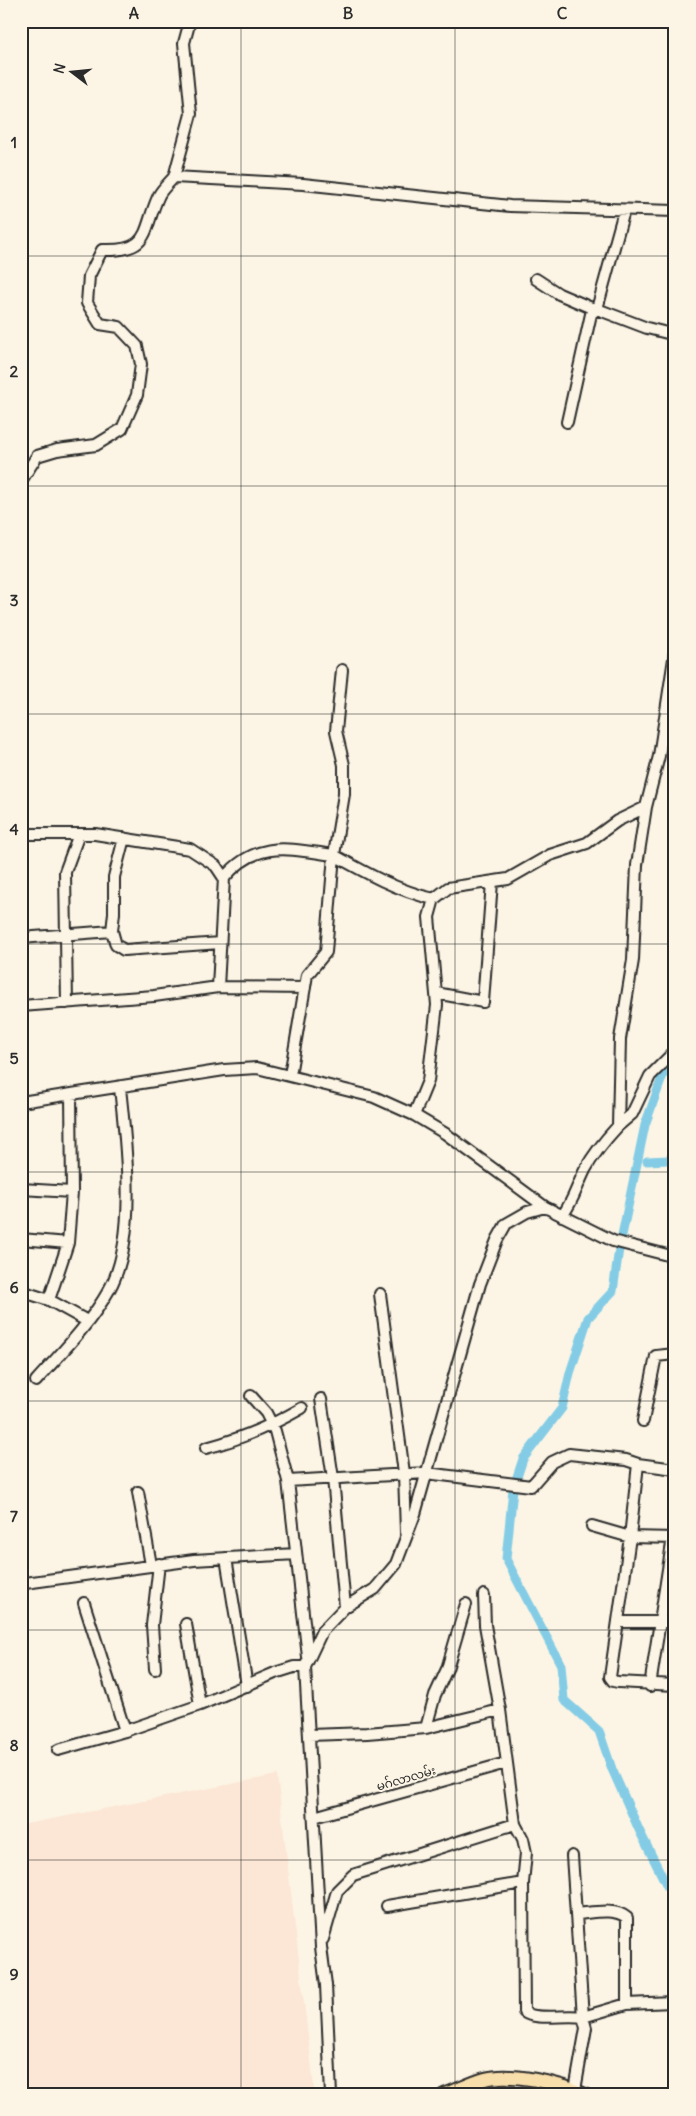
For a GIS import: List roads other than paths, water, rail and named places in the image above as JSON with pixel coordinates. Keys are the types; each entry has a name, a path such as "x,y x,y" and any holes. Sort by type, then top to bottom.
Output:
{"main road":[{"path":"444,2095 486,2079 516,2077 580,2092"}],"street":[{"path":"21,481 37,456 57,450 96,445 122,429 136,395 141,364 137,346 119,327 100,324 86,303 89,276 102,250 123,251 139,244 149,226 160,194 174,177 191,114 184,43 190,21"},
{"path":"174,177 303,184 510,206 624,211 675,211"},
{"path":"567,422 591,314 596,309 624,211"},
{"path":"536,279 559,294 646,328 675,336"},
{"path":"618,1126 620,1038 633,960 637,865 646,808 671,701 675,652"},
{"path":"290,1075 307,975 326,952 334,855 344,794 344,765 336,730 342,670"},
{"path":"414,1115 428,1081 437,1004 429,917 434,899 448,888 508,879 550,855 587,843 617,821 646,808"},
{"path":"21,834 79,834 124,838 190,848 216,866 224,878 218,987"},
{"path":"67,1003 65,872 79,834"},
{"path":"124,838 114,878 112,931 116,945 124,950 220,943"},
{"path":"224,878 246,857 263,851 290,849 334,855 374,878 414,895 434,899"},
{"path":"436,993 483,1002 492,882"},
{"path":"21,938 112,931"},
{"path":"21,1006 154,996 218,987 305,988"},
{"path":"562,1216 571,1204 584,1172 601,1144 632,1114 650,1076 675,1051"},
{"path":"21,1102 120,1088 224,1070 257,1068 290,1075 374,1097 414,1115 446,1134 545,1207 613,1241 675,1257"},
{"path":"36,1381 88,1321 110,1288 122,1252 128,1211 127,1152 120,1088"},
{"path":"48,1300 68,1243 72,1192 71,1094"},
{"path":"21,1189 72,1192"},
{"path":"58,1750 125,1731 200,1705 275,1673 307,1662 322,1631 345,1607 375,1589 396,1564 407,1540 480,1284 497,1240 506,1224 526,1212 545,1207"},
{"path":"21,1239 68,1243"},
{"path":"21,1292 48,1300 88,1321"},
{"path":"380,1294 404,1472 407,1540"},
{"path":"642,1421 656,1356 675,1354"},
{"path":"251,1396 266,1413 272,1425 288,1481 307,1662 309,1735 321,1947 326,1985 331,2095"},
{"path":"321,1399 332,1478 345,1607"},
{"path":"206,1448 240,1439 272,1425 302,1408"},
{"path":"288,1481 426,1472 531,1486 552,1462 569,1454 626,1460 638,1464 675,1469"},
{"path":"638,1464 630,1537 610,1677 613,1681 650,1686 675,1686"},
{"path":"138,1492 155,1565 160,1571 155,1588 152,1625 155,1668"},
{"path":"650,1686 658,1622 675,1524"},
{"path":"592,1526 630,1537 674,1538"},
{"path":"25,1582 155,1565 296,1554"},
{"path":"226,1558 247,1686"},
{"path":"484,1595 485,1625 500,1710 515,1824 523,1840 526,1854 524,1883 524,2012 531,2017 569,2015 583,2017 627,2004 672,2002"},
{"path":"84,1603 125,1731"},
{"path":"426,1728 435,1695 447,1669 466,1604"},
{"path":"618,1622 675,1622"},
{"path":"186,1624 200,1705"},
{"path":"309,1735 426,1728 500,1710"},
{"name":"မဂ်လာလမ်း","path":"314,1817 506,1763"},
{"path":"321,1947 337,1892 353,1875 515,1824"},
{"path":"572,1856 583,2017 586,2028 580,2092"},
{"path":"387,1906 524,1883"},
{"path":"576,1914 612,1912 622,1914 626,1918 627,2004"}],"waterway":[{"path":"621,1240 645,1125 663,1075 675,1065"},
{"path":"647,1161 668,1160 675,1155"},
{"path":"619,1249 613,1291 588,1318 570,1373 562,1408 523,1459 513,1489 506,1559 561,1665 564,1700 599,1731 612,1769 640,1832 675,1902"}]}
